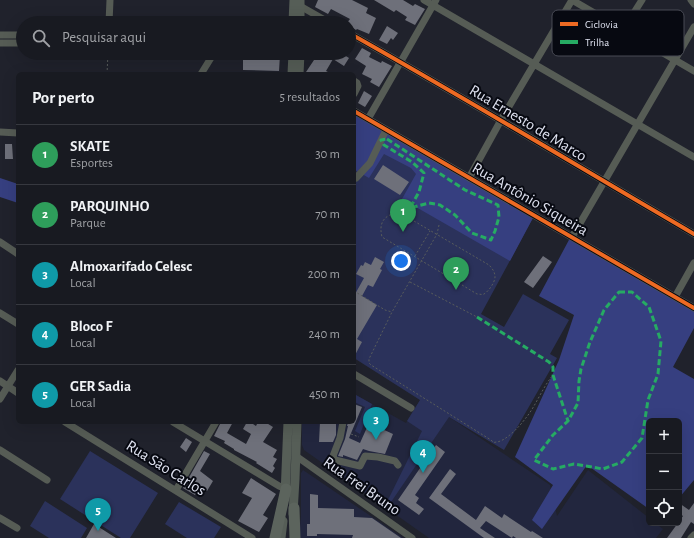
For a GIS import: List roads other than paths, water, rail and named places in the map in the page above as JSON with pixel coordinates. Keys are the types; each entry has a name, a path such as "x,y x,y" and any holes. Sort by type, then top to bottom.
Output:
{"highway":[{"path":"275,538 286,489"},
{"path":"294,508 295,538"}],"main road":[{"path":"295,16 298,2"},
{"path":"298,2 299,16"},
{"path":"292,72 293,60"},
{"path":"299,72 300,60"},
{"path":"289,424 296,456 294,508 290,538"},
{"path":"282,538 289,424"}],"street":[{"path":"109,16 110,0"},
{"path":"424,0 434,2 694,157"},
{"path":"566,10 572,0 589,10"},
{"path":"636,10 642,0"},
{"path":"691,0 694,4"},
{"path":"298,2 319,16"},
{"path":"368,119 434,2"},
{"path":"684,45 694,27"},
{"path":"469,178 552,33"},
{"path":"0,35 16,35"},
{"name":"Rua Ernesto de Marco","path":"356,37 501,120 694,234"},
{"path":"0,43 16,43"},
{"path":"667,56 694,71"},
{"path":"572,237 678,56"},
{"path":"202,72 210,60"},
{"name":"Rua Antônio Siqueira","path":"356,112 694,308"},
{"path":"356,178 370,163 386,130"},
{"path":"0,132 16,133"},
{"path":"0,242 16,253"},
{"path":"675,296 694,263"},
{"path":"0,313 16,323"},
{"path":"0,399 16,373"},
{"path":"356,375 411,408"},
{"path":"0,381 16,392"},
{"name":"Rua São Carlos","path":"68,424 252,538"},
{"path":"176,424 286,489"},
{"path":"176,490 215,424"},
{"path":"342,424 340,438 334,456 335,460 360,466 365,456 378,457 395,461 398,465"},
{"path":"0,450 47,480"},
{"name":"Rua Frei Bruno","path":"296,456 412,538"},
{"path":"0,518 17,528"}],"place":[{"name":"SKATE","path":"403,232"},
{"name":"PARQUINHO","path":"456,290"},
{"name":"Almoxarifado Celesc","path":"376,440"},
{"name":"Bloco F","path":"423,473"},
{"name":"GER Sadia","path":"98,531"}]}
